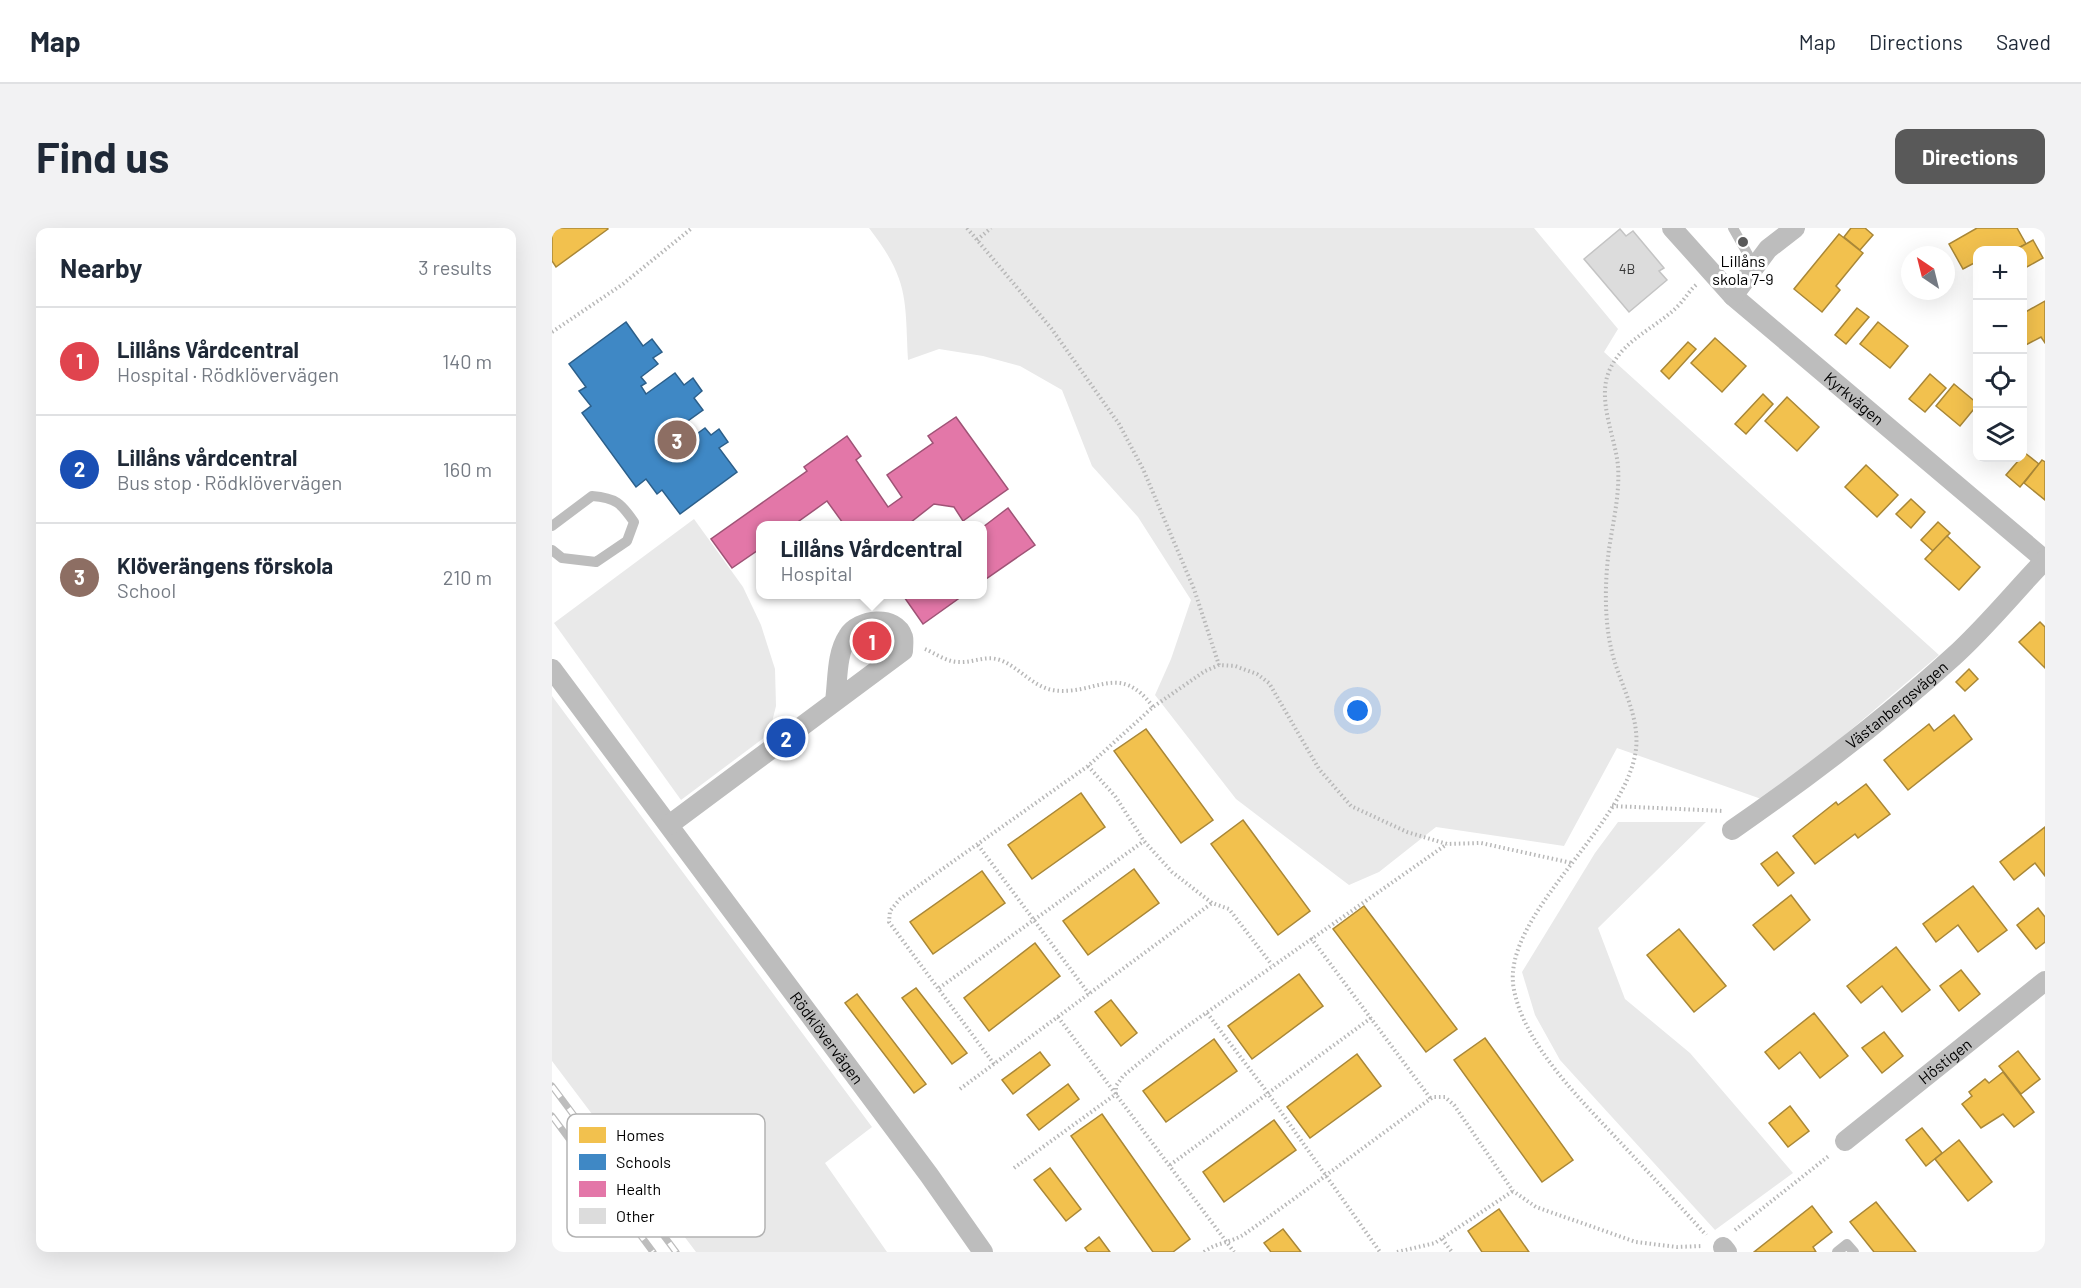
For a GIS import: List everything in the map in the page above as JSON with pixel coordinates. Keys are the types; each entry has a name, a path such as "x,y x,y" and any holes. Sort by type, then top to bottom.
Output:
{"street":[{"name":"Kyrkvägen","path":"1672,228 1732,296 2045,560"},
{"path":"1732,296 1768,249 1795,228"},
{"name":"Västanbergsvägen","path":"1732,830 1823,767 1901,703 1956,654 2045,560"},
{"path":"669,825 903,651 903,636 895,626 875,621 860,625 849,633 842,648 835,701"},
{"name":"Rödklövervägen","path":"552,669 929,1175 983,1252"},
{"name":"Höstigen","path":"1845,1141 2045,981"}],"lane":[{"path":"1733,228 1755,267"},
{"path":"552,526 592,496 607,498 623,505 634,522 627,541 596,562 562,558 552,550"},
{"path":"1837,1252 1848,1244 1854,1252"}],"path":[{"path":"552,332 622,284 692,228"},
{"path":"967,228 1052,328 1119,424 1143,469 1194,589 1219,665"},
{"path":"977,240 991,228"},
{"path":"1697,283 1677,307 1628,345 1616,358 1605,382 1606,405 1618,467 1616,508 1609,552 1607,615 1611,647 1636,733 1633,764 1611,806 1517,947 1511,977 1518,1004 1548,1060 1570,1088 1722,1248"},
{"path":"903,651 919,647 958,663 979,658 1002,661 1038,685 1056,690 1068,691 1120,681 1136,688 1153,707"},
{"path":"994,1064 890,922 890,911 900,899 1088,766 1153,707 1205,671 1219,665 1246,670 1269,683 1318,769 1351,806 1407,832 1447,844 1481,843 1572,863"},
{"path":"1088,766 1114,796 1144,841 1172,872 1212,903 1229,909 1272,965"},
{"path":"1611,806 1654,810 1723,809 1732,830"},
{"path":"939,988 1144,841"},
{"path":"1116,1094 1116,1086 1123,1076 1272,965 1447,844"},
{"path":"978,845 1089,994"},
{"path":"960,1089 1212,903"},
{"path":"1311,938 1431,1099"},
{"path":"1207,1013 1268,1094 1380,1252"},
{"path":"1058,1017 1234,1252"},
{"path":"1170,1165 1371,1018"},
{"path":"1014,1168 1116,1094"},
{"path":"1204,1252 1215,1244 1237,1239 1326,1177 1431,1099 1445,1097 1454,1105 1513,1191 1536,1207 1636,1242 1722,1248"},
{"path":"1702,1252 1722,1248 1845,1141"},
{"path":"1397,1252 1442,1239 1513,1191"},
{"path":"1442,1239 1452,1252"}],"shaded area":[{"path":"869,228 1534,228 1618,329 1604,352 1939,655 1767,801 1617,748 1564,846 1436,827 1379,872 1349,885 1236,799 1155,695 1171,659 1191,600 1138,517 1092,466 1062,390 1020,366 983,356 939,349 908,360 905,305 898,276 892,262"},
{"path":"694,519 743,587 761,625 775,669 776,706 769,734 681,800 554,623"},
{"path":"552,696 872,1127 825,1163 887,1252 696,1252 685,1237 765,1237 765,1114 592,1114 552,1061"},
{"path":"1618,822 1706,822 1598,928 1625,999 1690,1053 1793,1173 1715,1230 1560,1060 1535,1015 1522,972 1595,853"}],"building: Homes":[{"path":"559,228 608,229 556,267 552,261 552,233"},
{"path":"1851,228 1865,228 1873,235 1860,250 1844,237"},
{"path":"1977,228 2017,228 2026,244 2022,246 1973,246 1973,264 1963,269 1955,255 1955,246 1949,244"},
{"path":"1839,234 1863,253 1836,286 1840,290 1822,312 1794,289"},
{"path":"2033,240 2043,258 2027,267 2027,246 2022,246"},
{"path":"2045,301 2045,343 2041,337 2027,344 2027,311"},
{"path":"1857,308 1869,317 1846,344 1835,335"},
{"path":"1878,322 1908,346 1890,368 1860,344"},
{"path":"1715,338 1746,366 1722,392 1691,363"},
{"path":"1688,342 1696,349 1669,379 1661,371"},
{"path":"1930,374 1946,388 1925,412 1909,399"},
{"path":"1954,384 1973,400 1973,410 1960,426 1936,406"},
{"path":"1763,394 1773,404 1746,434 1735,424"},
{"path":"1787,397 1819,427 1797,451 1765,421"},
{"path":"2027,455 2039,464 2020,487 2006,475 2017,462 2027,462"},
{"path":"2042,460 2045,462 2045,500 2024,483"},
{"path":"1866,465 1898,495 1877,517 1845,487"},
{"path":"1911,499 1925,512 1911,528 1896,514"},
{"path":"1938,522 1950,533 1933,551 1921,540"},
{"path":"1947,536 1980,567 1959,590 1925,559"},
{"path":"2040,622 2045,627 2045,668 2019,642"},
{"path":"1969,669 1978,679 1965,691 1956,682"},
{"path":"1954,715 1972,739 1908,790 1884,760 1929,724 1934,731"},
{"path":"1146,729 1213,820 1181,843 1114,751"},
{"path":"1866,784 1890,814 1858,838 1855,834 1815,864 1793,836 1836,802 1838,805"},
{"path":"1081,793 1105,827 1032,879 1008,845"},
{"path":"1243,820 1310,911 1278,935 1211,844"},
{"path":"2045,827 2045,876 2035,863 2014,880 2000,862"},
{"path":"1777,852 1794,873 1778,886 1761,864"},
{"path":"1134,869 1159,903 1088,955 1063,921"},
{"path":"982,871 1005,903 933,954 910,922"},
{"path":"1973,886 2007,930 1978,952 1958,925 1936,942 1923,924"},
{"path":"1791,895 1810,920 1774,950 1753,925"},
{"path":"1364,906 1457,1029 1426,1052 1333,929"},
{"path":"2038,908 2045,917 2045,942 2036,949 2017,925"},
{"path":"1679,929 1726,986 1694,1012 1647,955"},
{"path":"1035,943 1060,976 989,1031 964,998"},
{"path":"1896,947 1930,990 1902,1012 1882,986 1861,1003 1847,986"},
{"path":"1961,970 1980,994 1959,1011 1940,986"},
{"path":"1299,974 1323,1006 1252,1059 1228,1026"},
{"path":"916,988 967,1053 952,1064 902,998"},
{"path":"857,994 926,1084 914,1093 845,1003"},
{"path":"1111,1000 1137,1033 1121,1046 1095,1012"},
{"path":"1814,1013 1848,1056 1820,1078 1800,1052 1779,1069 1765,1052"},
{"path":"1884,1032 1903,1056 1882,1073 1862,1048"},
{"path":"1485,1038 1573,1160 1542,1182 1454,1060"},
{"path":"1214,1039 1237,1071 1166,1122 1143,1091"},
{"path":"2018,1051 2040,1079 2021,1094 1999,1066"},
{"path":"1040,1052 1050,1065 1013,1094 1002,1080"},
{"path":"1357,1054 1381,1086 1310,1138 1287,1107"},
{"path":"2003,1072 2034,1112 2014,1127 2003,1114 1981,1128 1962,1104 1972,1096 1969,1092 1985,1079 1989,1083"},
{"path":"1068,1084 1079,1099 1039,1130 1027,1115"},
{"path":"1790,1106 1809,1131 1788,1147 1769,1123"},
{"path":"1102,1114 1190,1239 1173,1252 1153,1252 1071,1136"},
{"path":"1274,1120 1296,1150 1224,1202 1203,1172"},
{"path":"1922,1128 1942,1153 1926,1166 1906,1140"},
{"path":"1959,1140 1992,1182 1968,1201 1935,1159"},
{"path":"1050,1168 1081,1209 1066,1221 1034,1180"},
{"path":"1876,1202 1916,1252 1874,1252 1850,1222"},
{"path":"1812,1206 1832,1232 1813,1247 1816,1252 1754,1252"},
{"path":"1499,1209 1529,1252 1482,1252 1468,1231"},
{"path":"1283,1229 1301,1252 1271,1252 1264,1243"},
{"path":"1099,1237 1110,1252 1088,1252 1085,1248"}],"building: Schools":[{"path":"626,322 643,346 652,339 662,352 653,358 658,364 641,377 646,383 641,386 646,394 675,373 684,385 693,378 702,391 694,398 703,410 674,431 683,444 705,428 711,435 719,429 728,442 719,448 737,472 680,514 662,490 657,494 646,479 636,487 582,413 591,406 579,391 586,387 569,364"}],"building: Health":[{"path":"956,417 1008,489 963,521 954,507 934,504 912,521 841,521 827,501 799,521 756,521 756,551 732,568 711,539 807,471 804,467 847,436 861,456 856,460 888,507 902,497 887,475 933,443 928,436"},
{"path":"1008,508 1035,545 987,578 987,524"},
{"path":"906,599 958,599 923,624"}],"building: Other":[{"path":"1620,229 1626,236 1633,231 1664,268 1659,271 1667,280 1629,312 1584,259"}],"railway":[{"path":"552,1086 573,1114"},
{"path":"552,1116 567,1136"},
{"path":"642,1237 653,1252"},
{"path":"665,1237 676,1252"}],"place":[{"name":"Lillåns skola 7-9","path":"1743,242"},
{"name":"Klöverängens förskola","path":"677,440"},
{"name":"Lillåns Vårdcentral","path":"872,641"},
{"name":"Lillåns vårdcentral","path":"786,738"}]}
